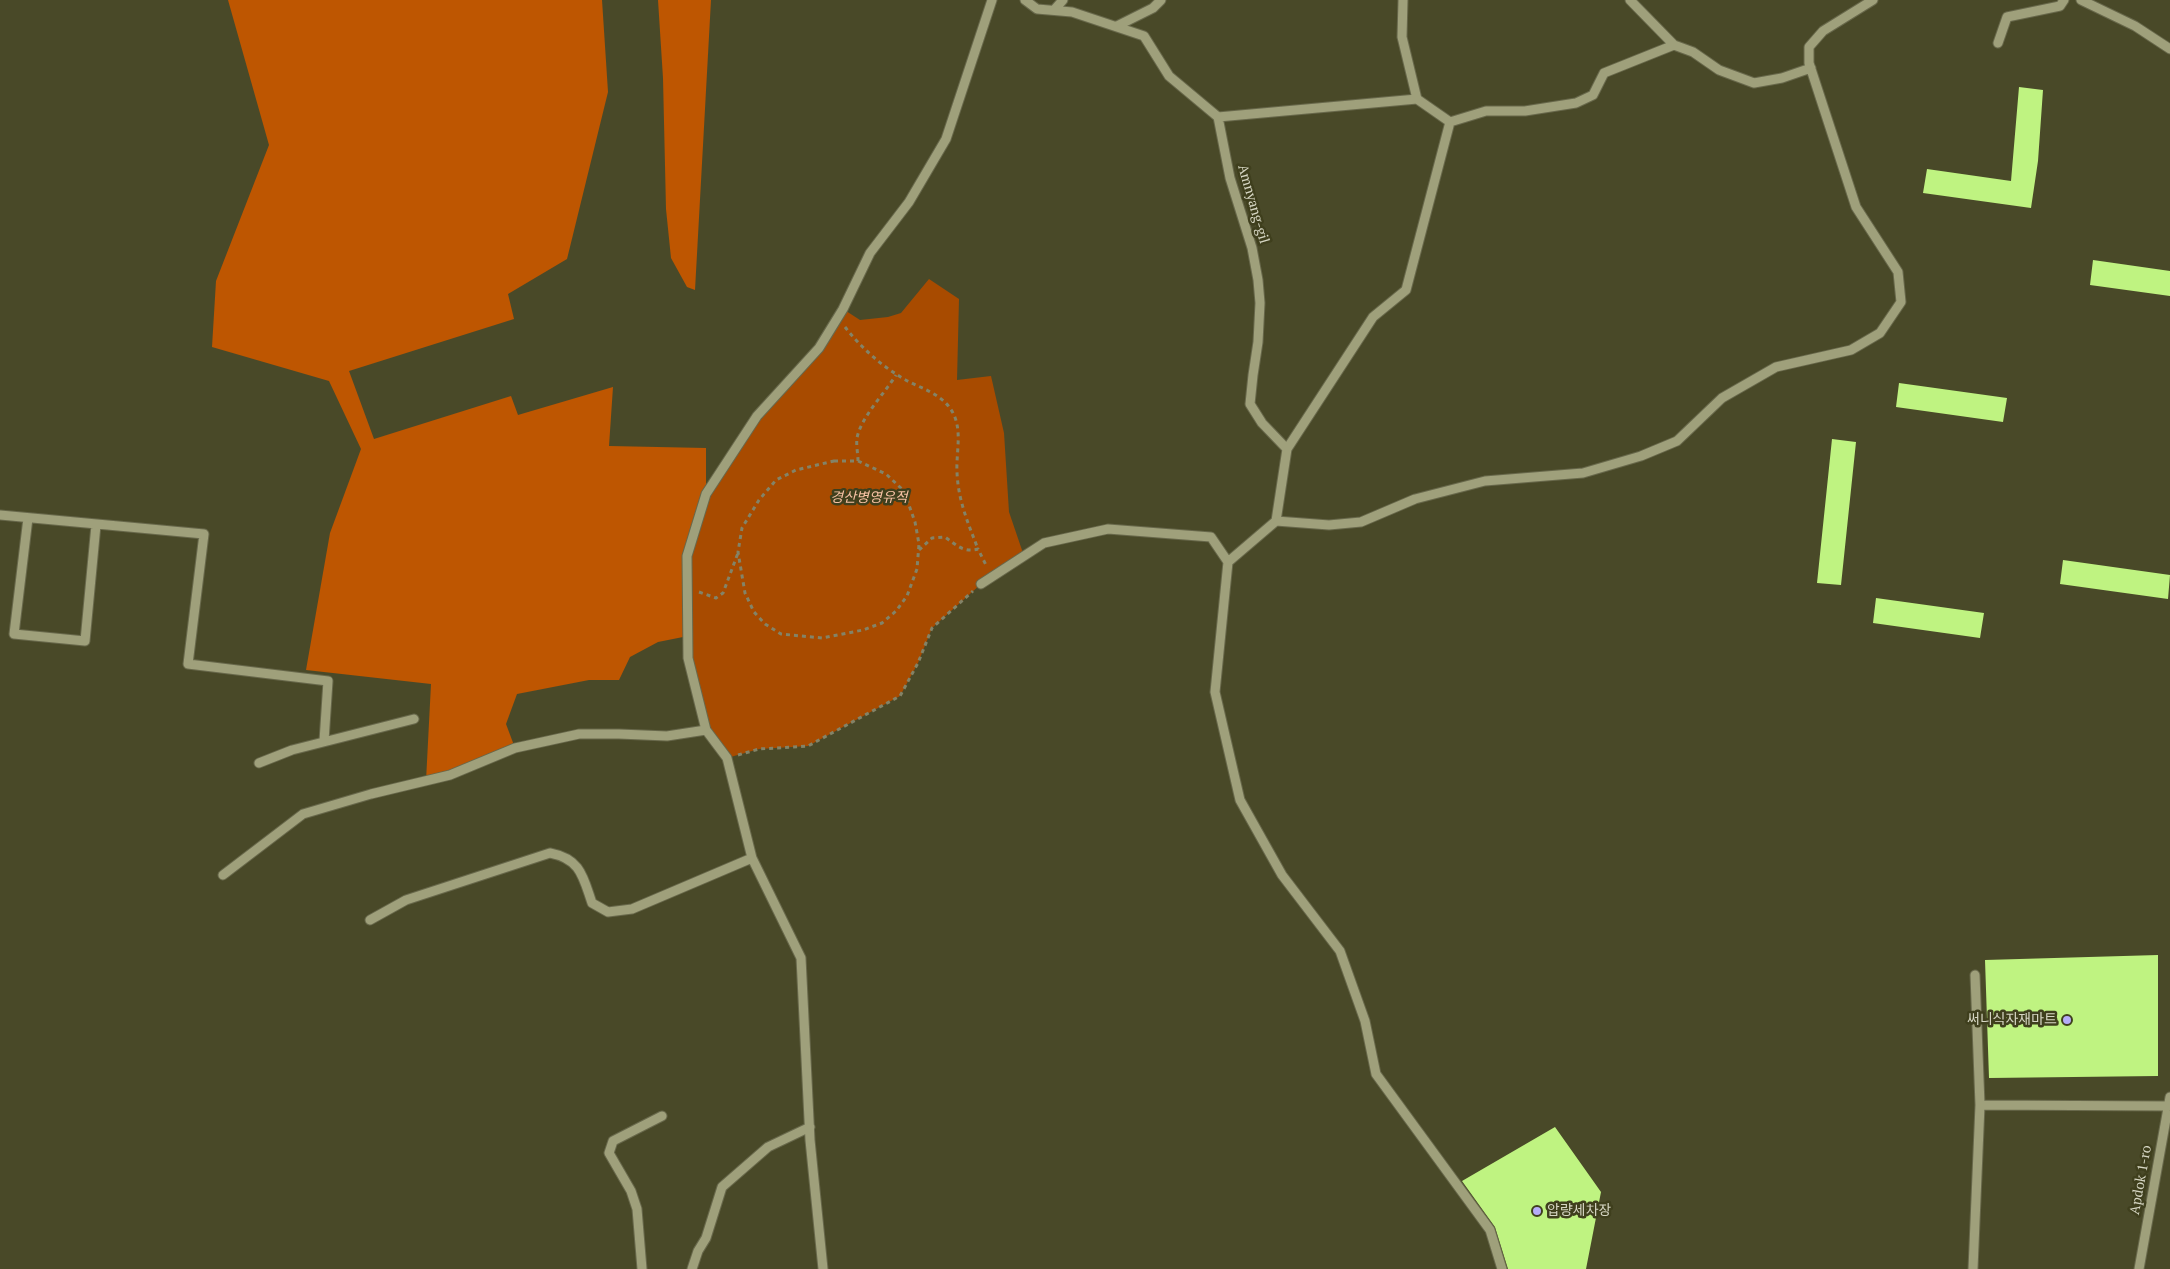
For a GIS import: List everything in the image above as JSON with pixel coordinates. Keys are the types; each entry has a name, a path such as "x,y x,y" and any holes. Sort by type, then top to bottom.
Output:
{"street":[{"path":"823,1269 810,1127 801,958 752,858 727,758 706,730 688,658 687,556 706,494 757,416 819,348 838,318 870,253 909,202 946,139 992,0"},
{"path":"1025,0 1037,9 1072,12 1144,36 1169,76 1218,117 1417,99 1450,122"},
{"path":"1054,10 1062,0"},
{"path":"1117,26 1153,8 1161,0"},
{"path":"1403,0 1402,37 1417,99"},
{"path":"1630,0 1674,45 1693,52 1719,70 1754,84 1782,78 1811,68"},
{"path":"1276,521 1329,525 1362,522 1415,499 1485,481 1583,473 1641,456 1677,441 1722,398 1776,367 1851,350 1880,333 1901,302 1898,272 1856,207 1811,68 1809,48 1823,31 1873,0"},
{"path":"1998,43 2007,17 2060,6 2064,0"},
{"path":"2082,0 2135,26 2170,48"},
{"path":"1450,122 1486,111 1525,111 1576,103 1593,95 1604,74 1674,45"},
{"name":"Amnyang-gil","path":"1218,117 1230,178 1252,248 1258,280 1260,303 1258,342 1252,375 1250,404 1262,423 1287,449"},
{"path":"1228,562 1276,521 1287,449 1373,317 1406,290 1450,122"},
{"path":"0,515 204,534 188,664 328,681 324,741"},
{"path":"28,518 14,634 85,641 96,525"},
{"path":"981,584 1044,543 1108,528 1211,537 1228,562 1215,692 1240,800 1282,874 1340,951 1366,1021 1376,1074 1490,1230 1502,1269"},
{"path":"260,764 292,750 414,719"},
{"path":"223,875 303,814 371,794 450,775 515,748 579,734 667,736 706,730"},
{"path":"370,920 406,900 550,853 566,856 582,873 592,903 608,912 632,909 752,858"},
{"path":"1973,1269 1980,1105 1975,975"},
{"path":"1980,1105 2169,1102"},
{"name":"Apdok 1-ro","path":"2139,1269 2169,1102"},
{"path":"642,1269 637,1209 631,1190 609,1153 613,1141 662,1116"},
{"path":"692,1269 698,1251 706,1238 722,1187 768,1147 810,1127"}],"path":[{"path":"838,318 852,336 896,375 938,396 954,415 959,444 957,471 961,504 978,549 992,577"},
{"path":"858,461 857,438 868,412 879,401 896,375"},
{"path":"688,589 716,598 723,593 738,552 742,528 759,500 776,480 796,470 834,461 858,461 886,474 904,491 915,522 918,551 917,569 907,596 896,611 882,623 849,633 822,638 781,634 765,624 754,612 745,593 738,552"},
{"path":"918,551 932,538 945,537 962,549 970,551 978,549"},
{"path":"727,758 759,749 808,746 900,696 918,663 932,628 981,584"}],"green space":[{"name":"경산병영유적","path":"929,279 959,299 957,380 991,376 1004,433 1009,512 1024,556 981,584 932,628 918,663 900,696 808,746 759,749 727,758 710,736 688,658 687,556 706,494 757,416 819,348 843,309 860,320 888,317 901,313"}],"shaded area":[{"path":"228,0 602,0 608,92 567,259 508,294 514,319 349,371 374,439 511,396 518,415 613,387 609,446 706,448 706,494 687,556 688,636 658,642 630,657 619,680 589,680 517,694 506,724 515,748 426,781 431,684 306,670 330,533 361,449 329,381 212,347 216,281 269,145"},
{"path":"658,0 711,0 695,290 687,287 671,258 666,209 663,78"}],"building":[{"path":"2019,87 2043,90 2038,161 2031,208 1923,193 1927,169 2011,181"},
{"path":"2093,260 2170,271 2170,296 2090,285"},
{"path":"1899,383 2007,398 2003,422 1896,407"},
{"path":"1832,439 1856,442 1841,585 1817,583"},
{"path":"2063,560 2170,575 2168,599 2060,584"},
{"path":"1876,598 1984,613 1980,638 1873,623"},
{"path":"2158,955 2158,1076 1989,1078 1985,960"},
{"name":"압량세차장","path":"1555,1127 1601,1192 1586,1269 1508,1269 1495,1227 1462,1181"}],"place":[{"name":"써니식자재마트","path":"2067,1020"},
{"name":"압량세차장","path":"1537,1211"}]}
